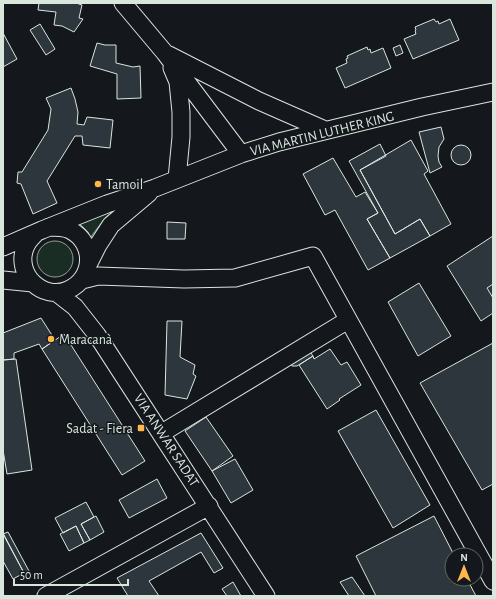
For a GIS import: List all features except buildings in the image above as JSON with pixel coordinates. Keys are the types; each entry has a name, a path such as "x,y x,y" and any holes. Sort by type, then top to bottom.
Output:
{"street":[{"path":"123,3 165,53 241,154"},
{"path":"165,53 259,101 325,130"},
{"path":"165,53 178,82 181,137 177,179"},
{"name":"VIA MARTIN LUTHER KING","path":"155,188 241,154 279,142 422,107 493,92"},
{"path":"3,247 107,204 155,188"},
{"path":"89,263 85,243 78,235 70,230 60,227 42,230 29,240 24,248 23,267 33,284 48,292 57,293 71,289 82,280 98,246 111,226 155,188"},
{"path":"82,280 98,276 184,279 235,278 313,256 493,581"},
{"path":"3,280 33,284"},
{"name":"VIA ANWAR SADAT","path":"57,293 75,307 89,324 162,433 266,596"},
{"path":"162,433 348,320"},
{"path":"46,596 209,506"}],"green space":[{"path":"113,211 105,218 90,238 88,232 79,223"},
{"path":"59,241 68,246 72,252 72,266 68,272 59,277 51,277 42,272 38,266 37,255 42,246 48,242"}],"place":[{"name":"Tamoil","path":"98,184"},
{"name":"Maracanà","path":"51,339"},
{"name":"Sadat - Fiera","path":"141,428"}]}
